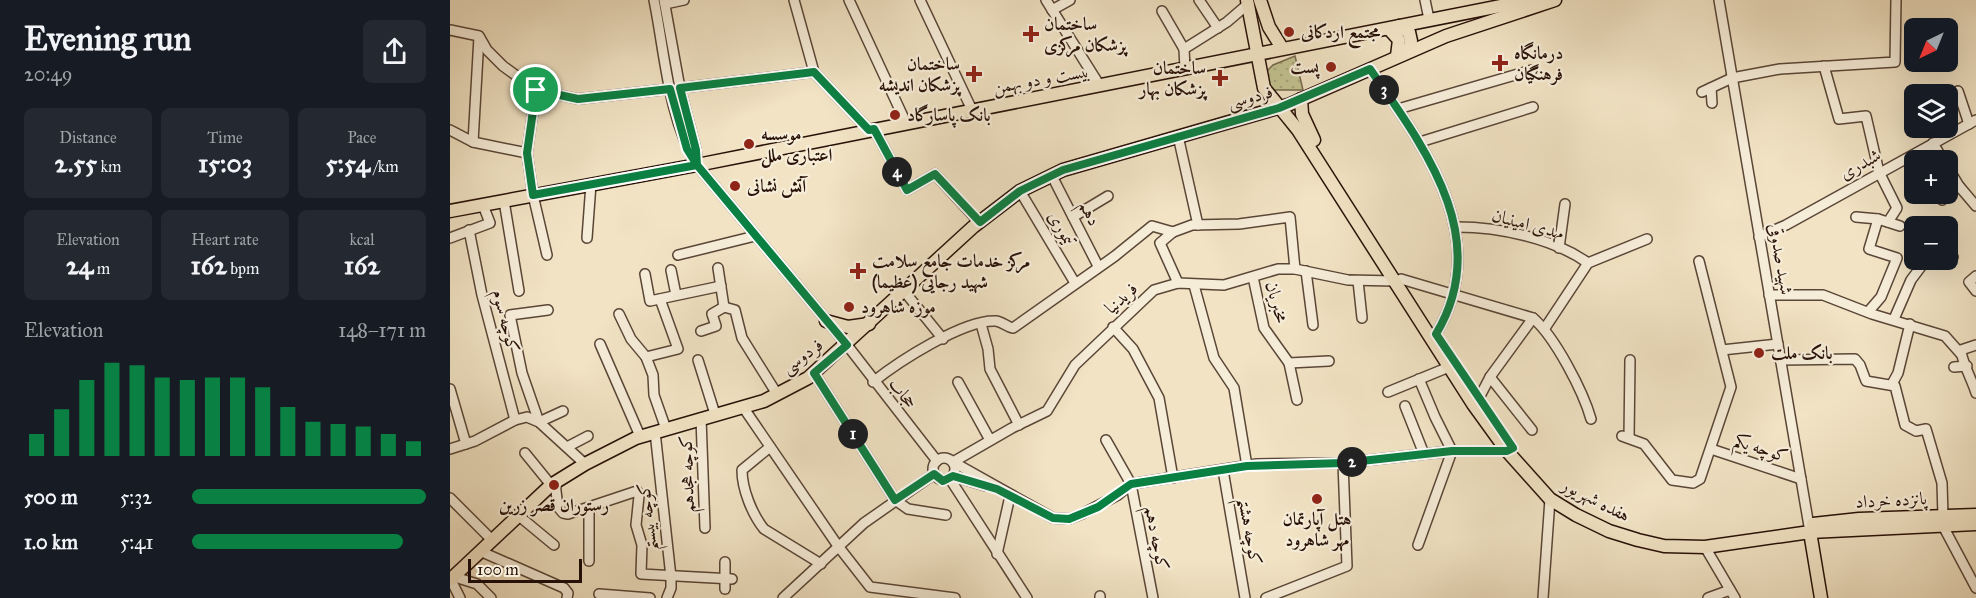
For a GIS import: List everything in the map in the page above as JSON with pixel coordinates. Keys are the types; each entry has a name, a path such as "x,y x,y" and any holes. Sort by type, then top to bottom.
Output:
{"main road":[{"name":"بیست و دو بهمن","path":"450,211 697,165 1531,0"},
{"path":"1301,99 1403,53 1520,10 1555,0"},
{"path":"1252,1 1282,48"},
{"name":"هفده شهریور","path":"1252,1 1260,76 1264,88 1298,130 1436,334 1510,450 1554,494 1592,516 1634,532 1665,540 1705,541 1809,528"},
{"path":"1394,27 1403,53"},
{"name":"هفده شهریور","path":"1301,99 1306,128 1449,366 1510,450 1550,499 1589,522 1626,536 1664,546 1705,547 1809,528"},
{"name":"فردوسی","path":"452,579 553,484 585,464 640,436 742,407 777,394 814,373 980,222 1020,191 1052,176 1178,136 1279,108 1301,99"},
{"path":"826,321 848,327 869,324"},
{"name":"پانزده خرداد","path":"1809,528 1943,521 1976,515"},
{"name":"پانزده خرداد","path":"1943,521 1976,525"},
{"name":"شهید صدوقی","path":"1809,528 1821,598"}],"street":[{"name":"حجاب","path":"654,0 670,89 687,149 697,165 847,345 873,382 937,461"},
{"path":"684,0 664,2 680,88 696,150 697,165"},
{"path":"794,0 814,72 872,129 907,190 935,174 980,222"},
{"path":"849,0 906,123"},
{"path":"920,0 972,110"},
{"path":"1046,0 1100,86"},
{"path":"1052,10 1070,0"},
{"path":"1199,0 1218,28"},
{"path":"1425,0 1430,19"},
{"name":"شهید صدوقی","path":"1719,0 1809,528"},
{"path":"1712,102 1707,90 1732,78 1780,69 1895,62 1896,0"},
{"path":"1184,49 1218,28 1252,1"},
{"path":"1162,11 1184,49 1185,69"},
{"path":"450,30 479,36 487,50 503,66 536,90 578,99 670,89"},
{"path":"473,142 479,36"},
{"path":"1824,66 1839,119 1866,116 1879,172 1897,208 1888,222"},
{"path":"1370,69 1420,141 1448,202 1456,227 1460,250 1452,296 1446,318 1436,334"},
{"path":"1398,109 1532,70"},
{"path":"680,88 814,72"},
{"path":"536,90 527,153 533,195 547,255"},
{"path":"1958,91 1973,122"},
{"path":"1420,141 1533,107"},
{"name":"شبدری","path":"1759,237 1786,225 1973,122"},
{"path":"450,130 473,142 527,153"},
{"path":"1178,136 1198,225"},
{"path":"1933,143 1937,150"},
{"name":"دهم","path":"1052,176 1098,266"},
{"path":"587,238 591,184"},
{"path":"1959,186 1976,206"},
{"name":"تیموری","path":"1020,191 1075,283"},
{"path":"1073,217 1108,196"},
{"path":"504,201 519,291"},
{"path":"450,238 490,223 483,204"},
{"path":"1559,248 1564,204"},
{"path":"1178,284 1160,243 1173,232 1198,225 1239,224 1290,217 1295,269"},
{"path":"1856,217 1878,219 1900,226"},
{"path":"1868,312 1881,297 1897,258 1869,249 1878,219"},
{"path":"873,382 904,358 981,324 995,321 1013,328 1152,226 1173,232"},
{"name":"مهدی امینیان","path":"1456,227 1506,232 1559,248 1588,263"},
{"name":"کوچه سوم","path":"469,230 482,295 515,420"},
{"path":"678,255 755,236"},
{"path":"1545,328 1588,263 1647,240"},
{"path":"1630,360 1626,437 1644,444 1672,480 1694,483 1700,479 1731,387 1699,261"},
{"path":"718,268 724,307"},
{"name":"فریدنیا","path":"953,462 1047,411 1075,365 1154,291 1178,284 1224,285 1278,269 1295,269 1358,281 1398,280"},
{"path":"671,270 676,295"},
{"path":"1894,319 1911,280 1918,270"},
{"path":"1306,271 1313,325"},
{"path":"645,273 650,301 721,286"},
{"path":"1976,276 1969,282 1976,291"},
{"name":"مخبریان","path":"1253,277 1264,328 1289,363 1296,400"},
{"path":"1398,280 1533,318 1545,328 1579,387 1591,419"},
{"path":"1358,281 1362,318"},
{"path":"1194,285 1214,358 1234,388 1247,466"},
{"path":"904,291 944,339"},
{"path":"1769,295 1823,295 1945,336 1961,354 1973,389"},
{"path":"620,314 631,339 646,357 678,349 660,299"},
{"path":"700,331 716,326 712,314 724,307 735,310 742,338 777,394"},
{"path":"539,422 522,373 510,315 548,310"},
{"path":"1478,400 1490,377 1533,318"},
{"path":"981,324 988,349 990,369 1019,425"},
{"path":"1892,384 1898,373 1910,324"},
{"path":"1113,327 1133,349 1159,398 1173,478"},
{"path":"600,344 640,436"},
{"path":"1722,350 1778,344"},
{"path":"1961,354 1961,350 1976,345"},
{"name":"کوچه بیستم","path":"646,357 653,375 660,430 671,577 671,588 667,598"},
{"path":"1780,360 1855,359 1866,381 1895,386 1905,424 1916,430 1926,429 1942,483 1943,521 1976,588"},
{"path":"698,360 715,414"},
{"path":"1289,363 1329,361"},
{"path":"1388,392 1449,366"},
{"path":"1954,367 1967,366"},
{"path":"814,373 895,500 908,509 946,515"},
{"path":"1490,377 1532,430"},
{"path":"1418,545 1452,451 1419,379"},
{"path":"958,382 990,440"},
{"path":"450,389 466,444"},
{"path":"1405,406 1424,454"},
{"path":"742,407 838,546 870,587 878,593 955,598"},
{"path":"539,422 563,411"},
{"path":"450,449 466,444 515,420 527,417 539,422 585,464"},
{"name":"کوچه هجدهم","path":"701,418 705,528"},
{"path":"567,447 588,436"},
{"name":"کوچه دهم","path":"1106,441 1131,484 1153,598"},
{"path":"770,447 742,470 742,478 757,520 764,529 821,564"},
{"name":"کوچه یکم","path":"1711,449 1801,479"},
{"path":"934,474 933,467 937,461 944,458 1053,518 1069,519 1098,507 1131,484 1247,466 1343,463 1452,451 1510,450"},
{"path":"525,453 553,484 558,507 563,513 568,514 637,491 639,496 636,525 642,546 641,574 729,579"},
{"path":"949,479 956,469 953,462"},
{"path":"1266,598 1279,596 1347,566 1343,463"},
{"name":"کوچه هشتم","path":"1222,470 1245,598"},
{"path":"783,598 838,546 895,500 934,474"},
{"path":"934,474 997,489"},
{"path":"949,479 1028,598"},
{"path":"997,554 1010,496"},
{"path":"450,498 493,541"},
{"path":"1543,598 1550,499"},
{"path":"589,507 589,561"},
{"path":"519,516 554,545"},
{"path":"1705,547 1733,594 1708,598"},
{"path":"482,552 564,588 567,598"},
{"path":"725,562 729,579 725,589"},
{"path":"452,579 460,598"},
{"path":"452,579 477,584 491,598"},
{"path":"599,594 650,598"}],"shaded area":[{"path":"1295,56 1303,90 1270,90 1265,73 1273,65"}],"place":[{"name":"مجتمع اردکانی","path":"1289,32"},
{"name":"ساختمان پزشکان مرکزی","path":"1031,34"},
{"name":"درمانگاه فرهنگیان","path":"1500,63"},
{"name":"پست","path":"1331,67"},
{"name":"ساختمان پزشکان اندیشه","path":"974,74"},
{"name":"ساختمان پزشکان بهار","path":"1220,78"},
{"name":"بانک پاسارگاد","path":"895,115"},
{"name":"موسسه اعتباری ملل","path":"749,144"},
{"name":"آتش نشانی","path":"735,186"},
{"name":"مرکز خدمات جامع سلامت شهید رجایی (عظیما)","path":"858,271"},
{"name":"موزه شاهرود","path":"849,307"},
{"name":"بانک ملت","path":"1759,353"},
{"name":"رستوران قصر زرین","path":"554,485"},
{"name":"هتل آپارتمان مهر شاهرود","path":"1317,499"}],"route":[{"path":"536,90 527,153 533,195 697,165 696,150 680,88 814,72 869,130 874,129 907,190 935,174 980,222 1020,191 1063,170 1279,108 1370,69 1418,138 1448,202 1456,227 1460,250 1452,296 1446,318 1436,334 1478,400 1513,448 1507,451 1452,451 1343,463 1257,464 1131,484 1098,507 1069,519 1053,518 997,489 953,476 943,481 934,474 895,500 814,373 847,345 697,165 687,149 670,89 578,99 536,90"}]}
